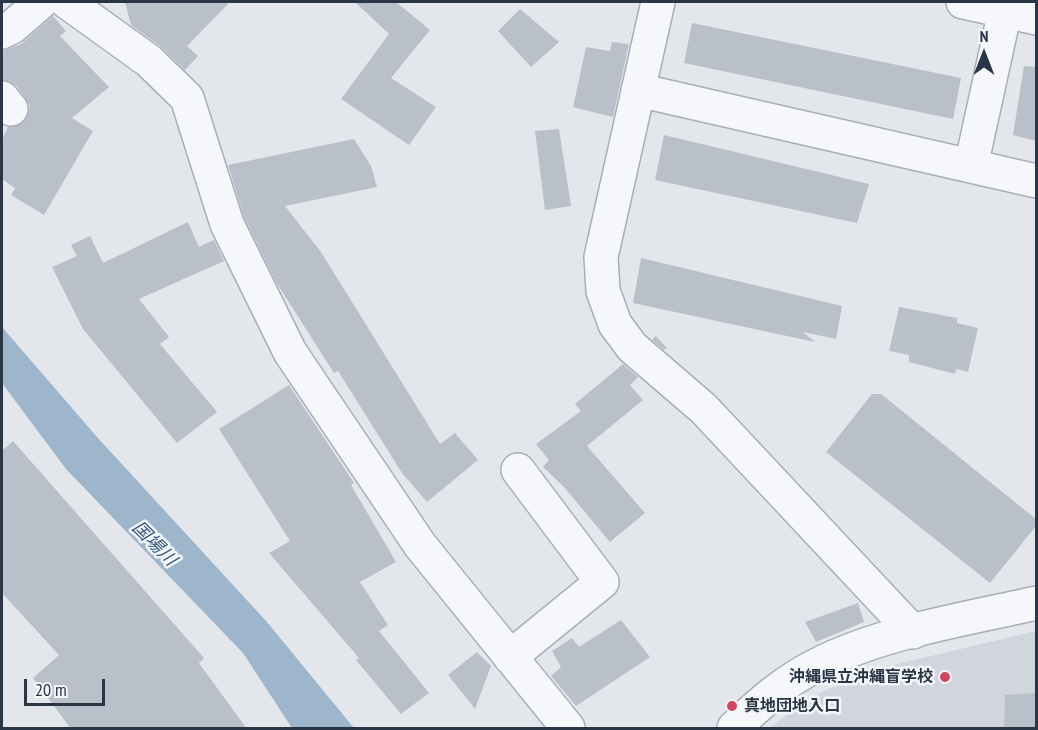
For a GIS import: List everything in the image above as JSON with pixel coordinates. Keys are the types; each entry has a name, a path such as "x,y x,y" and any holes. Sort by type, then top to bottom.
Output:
{"street":[{"path":"2,32 12,27 41,2"},
{"path":"68,2 149,61 187,98 227,224 290,352 420,545 568,729"},
{"path":"658,2 601,257 603,291 615,324 632,346 704,409 913,632"},
{"path":"963,2 1021,15 971,166"},
{"path":"638,90 1036,181"},
{"path":"510,657 602,582 518,470"},
{"path":"734,729 759,703 817,665 843,653 913,632 1036,603"}],"shaded area":[{"name":"沖縄県立沖縄盲学校","path":"1036,631 1036,728 769,728 809,698 868,671"}],"water":[{"name":"国場川","path":"2,327 97,437 267,622 354,728 292,728 243,653 66,469 2,383"}],"building":[{"path":"125,2 230,2 187,46 198,56 185,70 160,46 131,25"},
{"path":"355,2 396,2 430,30 391,78 436,107 409,145 341,99 389,34"},
{"path":"520,9 559,42 531,67 498,31"},
{"path":"53,16 66,31 60,36 109,87 72,118 93,131 44,215 11,195 15,188 2,179 2,140 8,127 23,123 30,106 17,86 2,79 2,51 21,44"},
{"path":"692,23 961,78 953,119 684,63"},
{"path":"612,42 629,44 613,117 573,107 586,47 610,51"},
{"path":"1024,66 1036,67 1036,141 1013,135"},
{"path":"559,129 571,206 545,210 535,131"},
{"path":"664,135 869,184 857,223 655,180"},
{"path":"354,139 371,166 377,187 285,206 321,252 440,444 455,433 478,460 427,502 402,473 338,371 334,373 276,282 244,217 228,165"},
{"path":"188,222 199,247 214,240 224,261 139,299 169,337 160,344 217,412 177,443 83,329 52,267 77,256 71,245 90,236 103,263"},
{"path":"641,258 842,306 836,339 803,332 815,342 633,303"},
{"path":"899,307 957,318 957,323 978,328 968,372 956,369 955,374 909,362 909,355 889,351"},
{"path":"656,336 667,348 664,350 652,340"},
{"path":"623,364 638,377 630,385 643,400 587,446 645,513 610,542 564,487 543,467 549,460 536,444 581,411 575,404"},
{"path":"289,385 354,483 351,485 396,562 360,582 388,625 379,631 429,693 401,714 356,660 359,658 269,553 290,541 219,429"},
{"path":"872,394 881,394 1036,519 1036,526 990,583 826,452"},
{"path":"13,441 204,658 199,663 247,729 71,729 33,678 59,655 2,593 2,451"},
{"path":"858,603 864,622 816,642 805,622"},
{"path":"621,620 650,657 576,706 551,676 561,667 552,651 572,638 579,647"},
{"path":"477,652 491,666 475,709 448,675"},
{"path":"1036,693 1036,729 1004,729 1005,695"}],"place":[{"name":"沖縄県立沖縄盲学校","path":"945,677"},
{"name":"真地団地入口","path":"732,706"}]}
